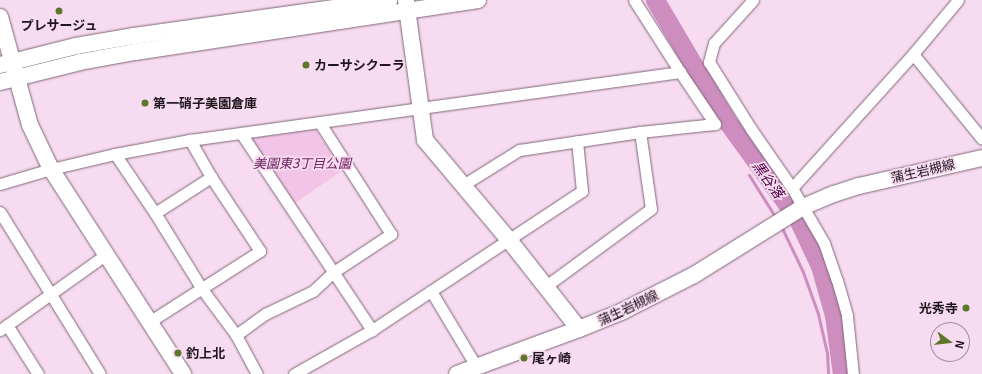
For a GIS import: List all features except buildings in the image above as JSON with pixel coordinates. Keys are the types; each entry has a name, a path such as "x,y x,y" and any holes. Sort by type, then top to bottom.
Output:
{"street":[{"path":"6,63 134,36 388,0"},
{"path":"0,82 80,62 407,5 478,0"},
{"path":"463,185 520,150 640,132 715,124 634,0"},
{"path":"754,0 714,43 709,62 751,129 792,188 796,211 824,243 837,280 846,316 853,374"},
{"path":"792,188 913,54 958,0"},
{"path":"407,5 425,140 509,240 579,330"},
{"path":"0,17 6,63 16,78 30,125 51,169 183,374"},
{"path":"913,54 982,139"},
{"path":"0,184 51,169 115,154 190,140 680,72"},
{"path":"236,335 265,314 313,291 332,272 391,234 320,123"},
{"path":"546,286 651,209 640,132"},
{"path":"241,133 372,330"},
{"path":"149,322 260,251 211,177 190,140"},
{"path":"294,374 372,330 582,191 577,141"},
{"path":"115,154 155,213 202,289 236,335 257,374"},
{"name":"蒲生岩槻線","path":"457,374 579,330 621,312 694,275 796,211 859,186 982,158"},
{"path":"155,213 211,177"},
{"path":"0,212 100,374"},
{"path":"38,374 4,327 105,254"},
{"path":"431,291 476,366"}],"green space":[{"name":"美園東3丁目公園","path":"315,129 343,170 295,203 252,141 253,138"}],"waterway":[{"name":"黒谷落","path":"655,0 726,120 798,219 820,266 834,315 842,374"},
{"path":"749,175 776,218"},
{"path":"781,226 803,272 818,314 827,353 828,374"}],"place":[{"name":"プレサージュ","path":"59,11"},
{"name":"カーサシクーラ","path":"306,65"},
{"name":"第一硝子美園倉庫","path":"145,103"},
{"name":"光秀寺","path":"966,308"},
{"name":"釣上北","path":"178,353"},
{"name":"尾ヶ崎","path":"524,358"}]}
